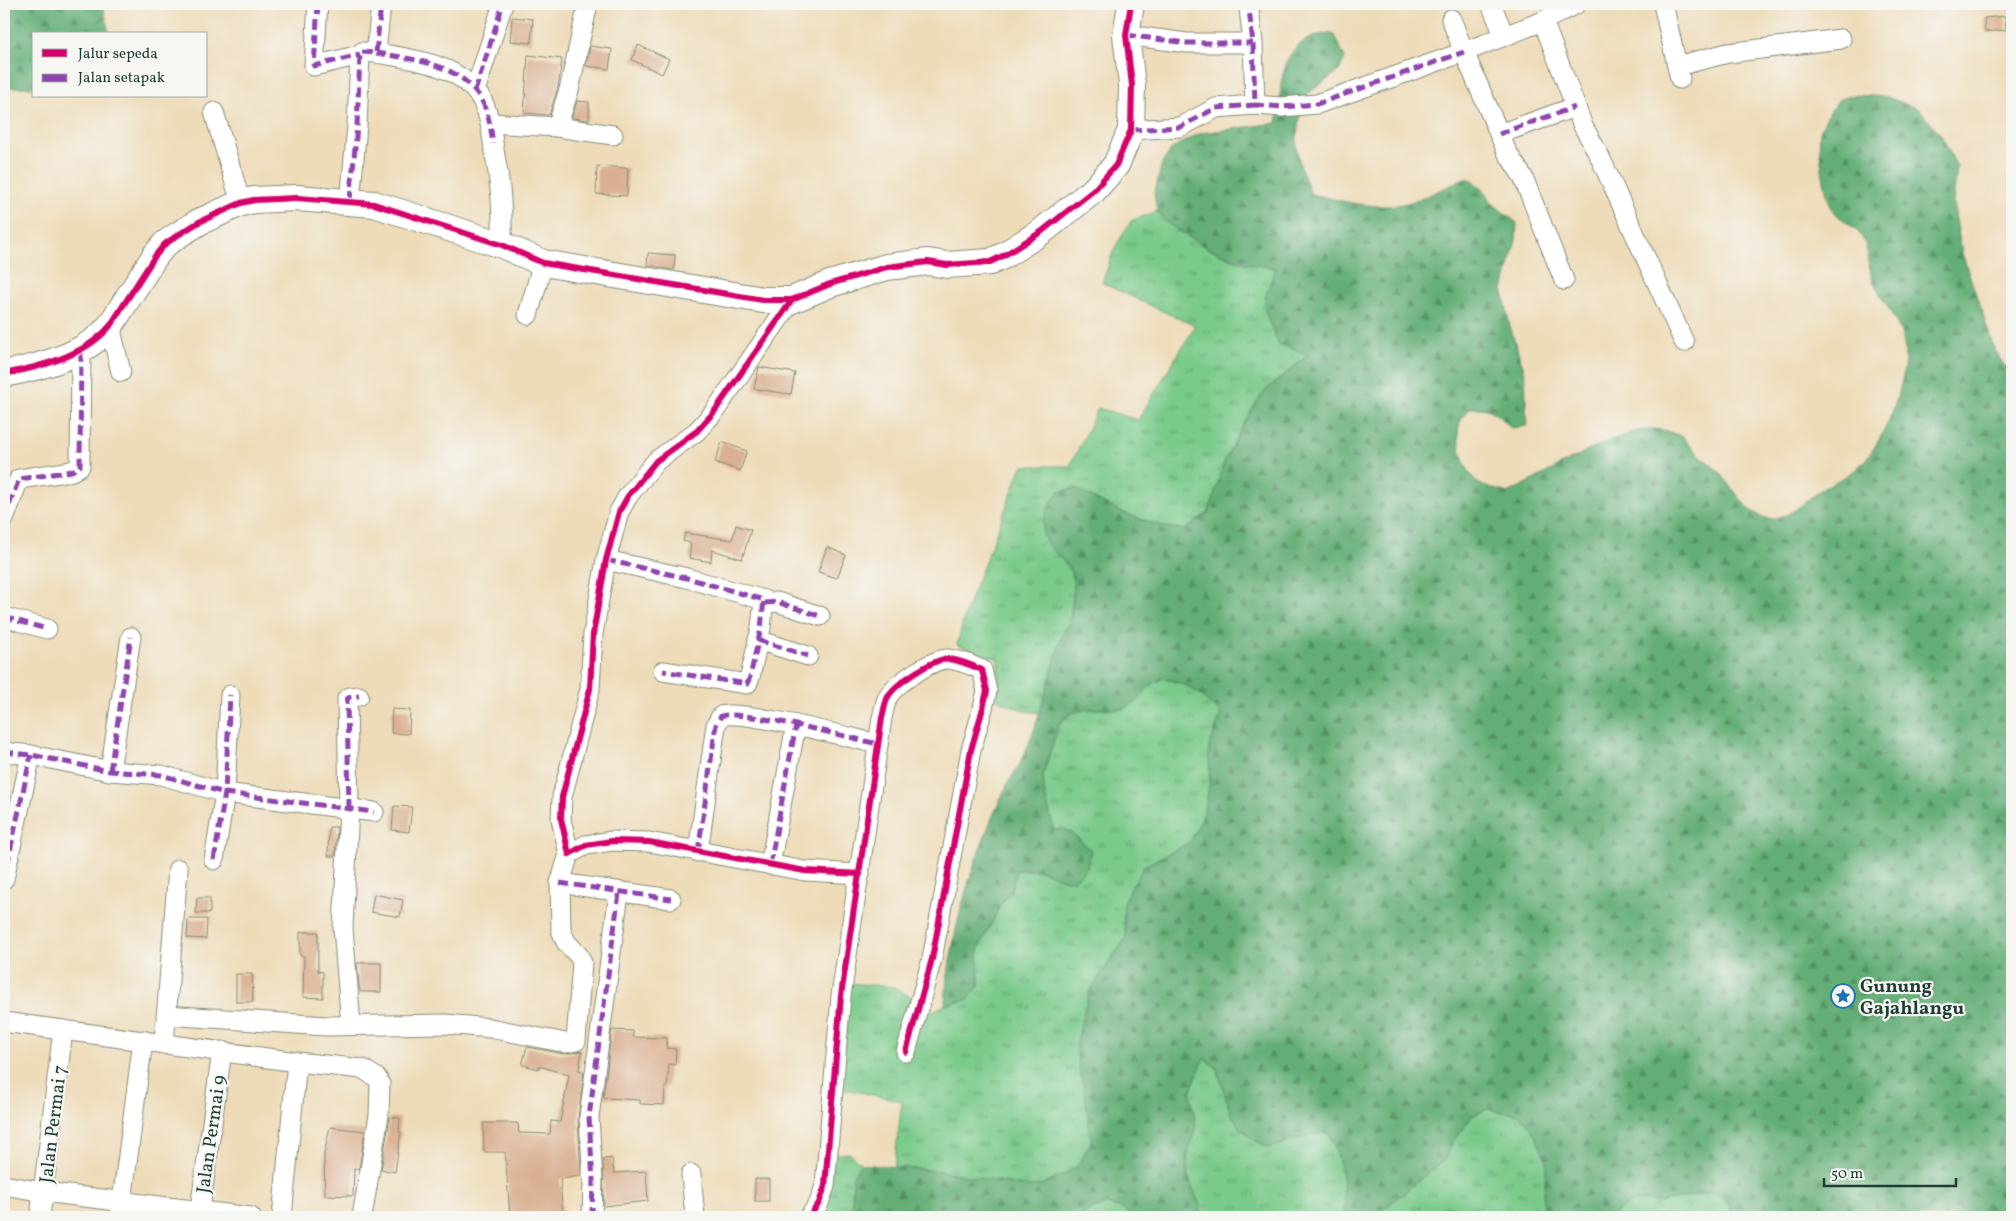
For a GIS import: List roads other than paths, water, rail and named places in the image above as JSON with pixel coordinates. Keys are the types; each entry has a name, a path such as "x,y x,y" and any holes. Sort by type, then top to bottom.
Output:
{"street":[{"path":"318,4 314,66 364,59 439,66 462,79 475,90 483,102 490,124 501,185 502,245"},
{"path":"350,201 364,59 381,4"},
{"path":"475,90 503,4"},
{"path":"557,127 569,90 588,4"},
{"path":"4,374 41,366 81,349 110,326 165,244 199,222 241,203 254,200 307,198 374,204 502,245 543,263 740,298 776,301 792,300 830,284 887,267 928,262 947,265 976,264 1003,256 1048,226 1108,176 1126,147 1132,130 1132,85 1126,35 1131,4"},
{"path":"1491,4 1504,35"},
{"path":"1132,130 1180,127 1216,108 1255,105 1282,108 1317,104 1464,52 1542,21 1576,4"},
{"path":"1663,4 1679,72 1728,53 1841,39"},
{"path":"1248,9 1253,43 1255,105"},
{"path":"1451,19 1507,152 1523,177 1564,280"},
{"path":"1542,21 1575,107 1684,342"},
{"path":"1126,35 1187,42 1253,43"},
{"path":"1500,134 1575,107"},
{"path":"214,112 241,203"},
{"path":"490,124 557,127 613,135"},
{"path":"528,315 543,263"},
{"path":"166,1015 326,1026 445,1024 490,1028 566,1043 576,1041 582,963 563,937 560,883 569,854 561,819 562,797 590,689 593,634 606,560 619,512 628,496 656,461 697,431 714,412 792,300"},
{"path":"110,326 120,372"},
{"path":"4,519 19,479 72,471 80,466 81,349"},
{"path":"606,560 760,598 765,604"},
{"path":"765,604 777,602 820,616"},
{"path":"662,671 745,685 749,682 765,604"},
{"path":"4,617 48,629"},
{"path":"110,772 131,637"},
{"path":"758,640 808,656"},
{"path":"809,1217 820,1203 825,1186 841,996 878,744 888,696 899,683 939,660 947,659 969,663 982,670 987,691 984,708 971,750 932,960 906,1052"},
{"path":"214,860 225,794 230,695"},
{"path":"351,1025 344,928 349,809 347,699 350,696 359,696"},
{"path":"698,852 718,720 728,713 796,725 878,744"},
{"path":"770,866 796,725"},
{"path":"4,752 31,755 110,772 160,775 225,794 374,812"},
{"path":"4,879 31,755"},
{"path":"569,854 586,845 612,841 649,842 770,866 805,871 860,874"},
{"path":"164,1044 178,869"},
{"path":"560,883 671,898"},
{"path":"592,1217 593,1181 589,1117 619,892"},
{"path":"4,1022 297,1062 364,1069 377,1078 380,1084 379,1115 362,1217"},
{"name":"Jalan Permai 7","path":"40,1217 63,1030"},
{"path":"121,1209 143,1040"},
{"name":"Jalan Permai 9","path":"199,1213 222,1051"},
{"path":"282,1217 297,1062"},
{"path":"691,1174 694,1217"},
{"path":"4,1185 121,1209 251,1217"}],"place":[{"name":"Gunung Gajahlangu","path":"1843,996"}]}
